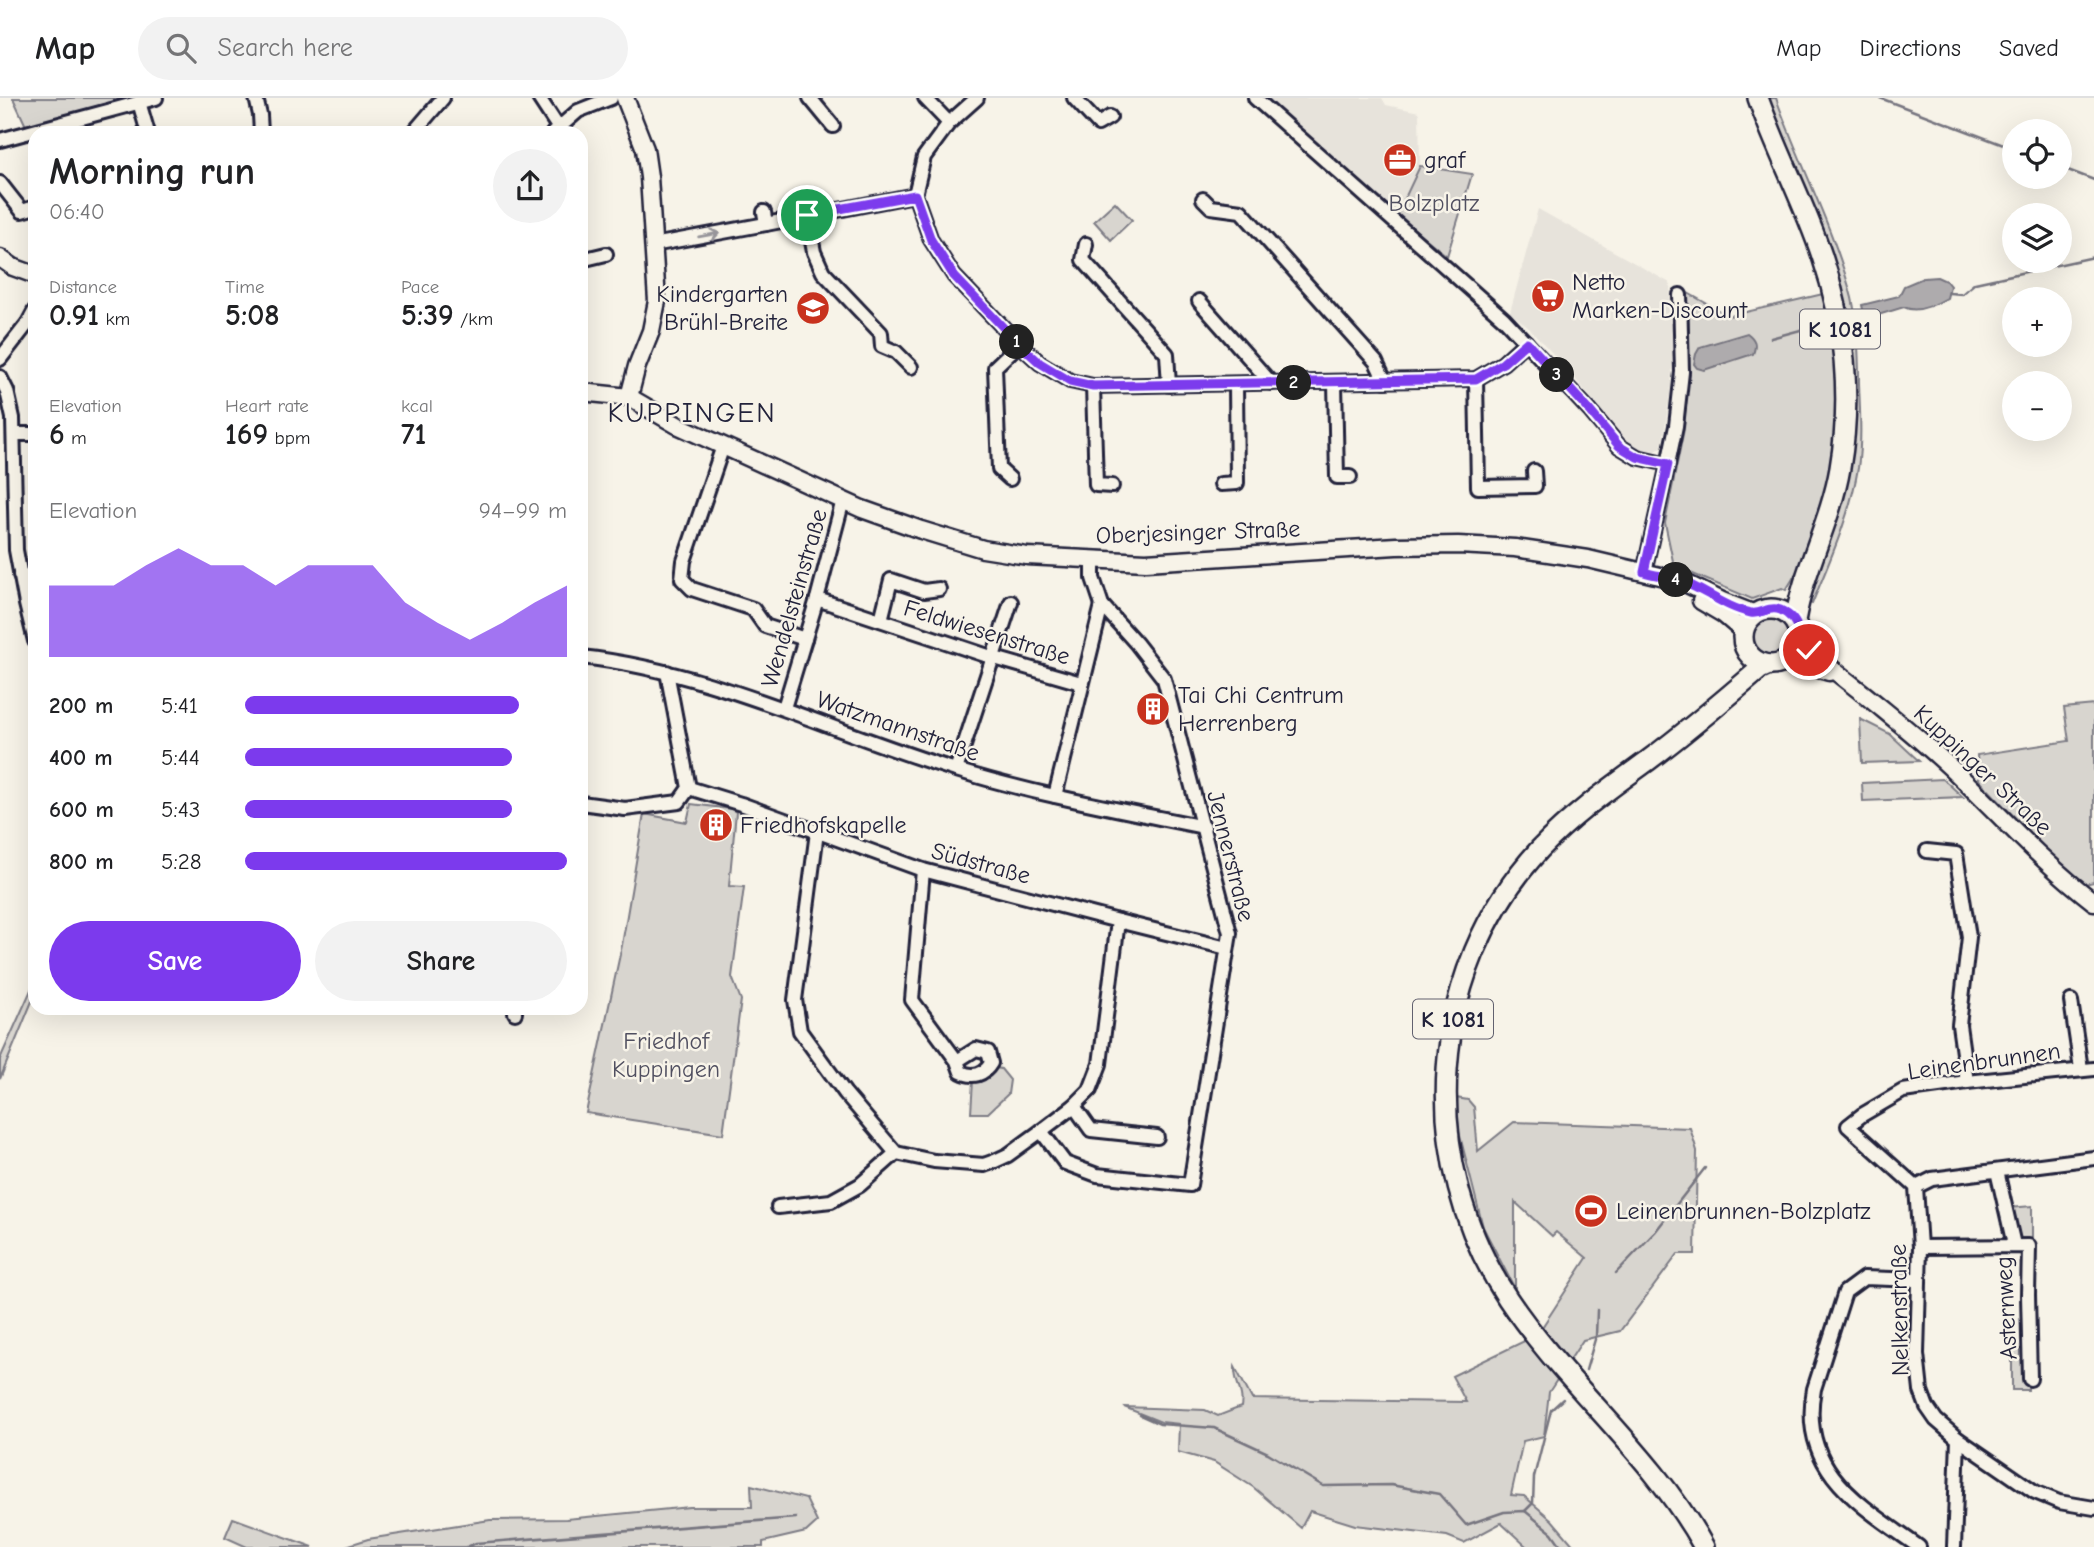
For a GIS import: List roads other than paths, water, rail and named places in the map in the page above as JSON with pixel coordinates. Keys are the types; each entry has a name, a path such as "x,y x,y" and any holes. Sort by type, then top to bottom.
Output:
{"main road":[{"path":"588,393 629,397 637,366 651,331 657,301 650,180 645,149 625,98"},
{"name":"K 1081","path":"1758,98 1818,244 1832,292 1842,344 1845,398 1840,466 1833,500 1808,570 1795,621"},
{"path":"0,258 28,272"},
{"name":"Oberjesinger Straße","path":"629,397 677,425 844,500 921,530 983,549 1027,556 1167,561 1361,547 1474,546 1541,551 1648,574"},
{"name":"K 1081","path":"1777,609 1808,570"},
{"path":"1648,574 1681,581 1755,614"},
{"path":"1648,574 1712,607 1743,631"},
{"path":"1777,609 1795,621 1799,631 1799,643 1788,660 1769,665 1758,662 1747,651 1743,642 1743,631 1755,614 1763,610 1777,609"},
{"name":"Kuppinger Straße","path":"1799,643 1909,731 1982,797 2063,879 2094,902"},
{"name":"K 1081","path":"1713,707 1742,669 1747,651"},
{"name":"Kuppinger Straße","path":"1788,660 1838,675"},
{"name":"K 1081","path":"1704,1547 1671,1495 1530,1329 1481,1252 1467,1218 1452,1165 1446,1114 1446,1078 1452,1025 1464,979 1480,938 1528,863 1567,822 1685,732 1760,669 1769,665"}],"street":[{"path":"55,126 156,98"},
{"path":"256,98 261,126"},
{"path":"419,126 443,98"},
{"path":"539,98 553,126"},
{"path":"560,126 578,111 611,98"},
{"path":"810,98 833,126"},
{"path":"926,98 949,123"},
{"path":"977,98 949,123 924,157 915,195 931,240 954,276 1019,344 1040,363 1070,381 1093,386 1476,379 1503,363 1527,342"},
{"path":"1074,98 1098,124 1110,117"},
{"path":"1255,98 1504,319 1619,446 1637,457 1668,464"},
{"path":"139,103 146,126"},
{"path":"0,141 28,133"},
{"path":"0,183 22,211 28,209"},
{"path":"653,245 765,218 807,215 915,195"},
{"path":"1203,199 1212,207 1241,211 1376,362 1385,381"},
{"path":"807,215 814,252 824,272 881,333 882,346 896,352 911,367"},
{"path":"1086,244 1083,260 1167,354 1169,385"},
{"path":"588,258 606,254"},
{"path":"1648,574 1676,426 1682,372 1679,295"},
{"path":"1199,301 1271,383"},
{"path":"0,359 28,323"},
{"path":"1010,479 999,469 995,367 1019,344"},
{"path":"0,377 7,391 13,418 16,550 28,610"},
{"path":"1476,379 1478,487 1535,486 1534,471"},
{"path":"1335,383 1337,477 1350,477"},
{"path":"1221,484 1237,483 1236,385"},
{"path":"1093,386 1096,485 1112,486"},
{"path":"14,434 28,434"},
{"path":"723,446 684,561 682,579 692,589 753,609 765,626 805,639"},
{"name":"Wendelsteinstraße","path":"784,708 844,500"},
{"name":"Jennerstraße","path":"1041,1131 1066,1163 1097,1175 1190,1185 1230,933 1164,680 1102,605 1093,578 1093,560"},
{"path":"20,575 28,576"},
{"name":"Feldwiesenstraße","path":"881,620 891,580 924,591 939,589"},
{"name":"Feldwiesenstraße","path":"817,599 992,657 1081,682"},
{"path":"956,770 1011,602"},
{"path":"1055,796 1102,605"},
{"name":"Watzmannstraße","path":"588,658 667,672 784,708 956,770 1055,796 1204,827"},
{"path":"588,804 625,809 655,806 679,802 689,788 667,672"},
{"name":"Südstraße","path":"689,788 923,870 1227,948"},
{"path":"817,832 795,1000 800,1031 845,1093 896,1153 934,1161 984,1165 1008,1155 1074,1106 1090,1090 1100,1064 1118,922"},
{"path":"1927,851 1956,853 1969,937 1959,1025 1967,1082"},
{"path":"923,870 912,1000 957,1060"},
{"path":"2071,1001 2088,1069"},
{"name":"Leinenbrunnen","path":"1916,1187 1848,1126 1903,1091 2088,1069"},
{"path":"1074,1106 1091,1130 1157,1137"},
{"path":"778,1207 831,1201 860,1185 896,1153"},
{"path":"1916,1187 1932,1178 2094,1158"},
{"name":"Asternweg","path":"1997,1171 2014,1245"},
{"name":"Nelkenstraße","path":"1916,1187 1920,1247 1917,1354 1921,1391 1927,1407 1936,1420 1958,1439 2035,1492 2059,1502 2094,1508"},
{"name":"Asternweg","path":"1920,1247 2029,1246 2030,1379"},
{"path":"1919,1280 1864,1279 1845,1292 1811,1405 1813,1437 1818,1454 1843,1490 1919,1547"},
{"path":"1954,1547 1958,1439"}],"waterway":[{"path":"1880,98 2002,144"},
{"path":"2072,172 2094,180"},
{"path":"1949,293 1962,294 1975,283 2094,257"},
{"path":"1771,338 1819,325"},
{"path":"1616,1273 1655,1232 1705,1168"},
{"path":"1586,1370 1596,1336 1597,1310"},
{"path":"1525,1511 1533,1503 1534,1477 1551,1410 1563,1399"},
{"path":"1140,1415 1160,1424 1214,1428 1268,1453 1323,1486 1391,1485 1439,1494 1466,1525 1504,1512 1525,1511 1552,1533 1562,1547"},
{"path":"467,1547 476,1543 796,1518"}],"place":[{"name":"graf","path":"1400,160"},
{"name":"Netto Marken-Discount","path":"1548,296"},
{"name":"Kindergarten Brühl-Breite","path":"813,308"},
{"name":"Tai Chi Centrum Herrenberg","path":"1153,709"},
{"name":"Friedhofskapelle","path":"716,825"},
{"name":"Leinenbrunnen-Bolzplatz","path":"1591,1211"}],"district":[{"name":"KUPPINGEN","path":"692,412"}],"park label":[{"name":"Bolzplatz","path":"1434,203"},
{"name":"Friedhof Kuppingen","path":"666,1055"}]}
